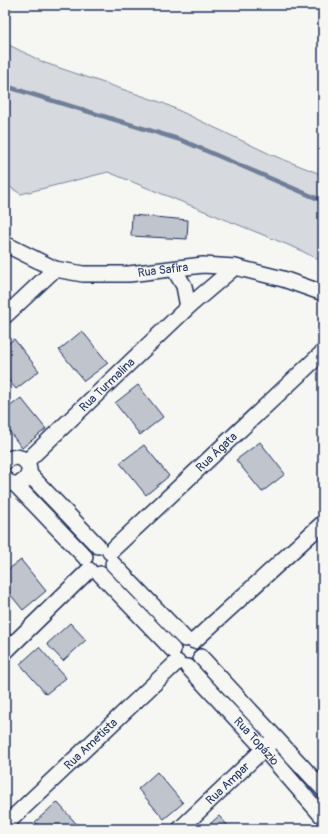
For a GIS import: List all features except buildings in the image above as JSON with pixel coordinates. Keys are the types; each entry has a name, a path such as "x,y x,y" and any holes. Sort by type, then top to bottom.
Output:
{"street":[{"name":"Rua Safira","path":"5,246 9,246 55,269 83,274 130,274 202,265 235,267 283,278 323,293"},
{"name":"Rua Turmalina","path":"8,481 23,482 16,461 188,307 235,267"},
{"path":"5,316 55,269"},
{"path":"174,269 184,286 188,307"},
{"name":"Rua Ágata","path":"107,554 323,352"},
{"path":"16,461 190,640 200,648 201,657 194,664 179,660 177,642 190,640 323,523"},
{"name":"Rua Topázio","path":"8,481 264,749 323,817"},
{"path":"5,652 91,567 90,550 107,554"},
{"path":"91,567 110,569 107,554"},
{"name":"Rua Topázio","path":"201,657 323,789"},
{"name":"Rua Ametista","path":"5,824 179,660"},
{"name":"Rua Ampar","path":"180,829 276,737"}],"shaded area":[{"path":"5,43 45,63 163,103 272,155 323,175 323,262 298,249 108,172 21,194 5,184"}],"waterway":[{"path":"5,86 181,140 323,201"}]}
